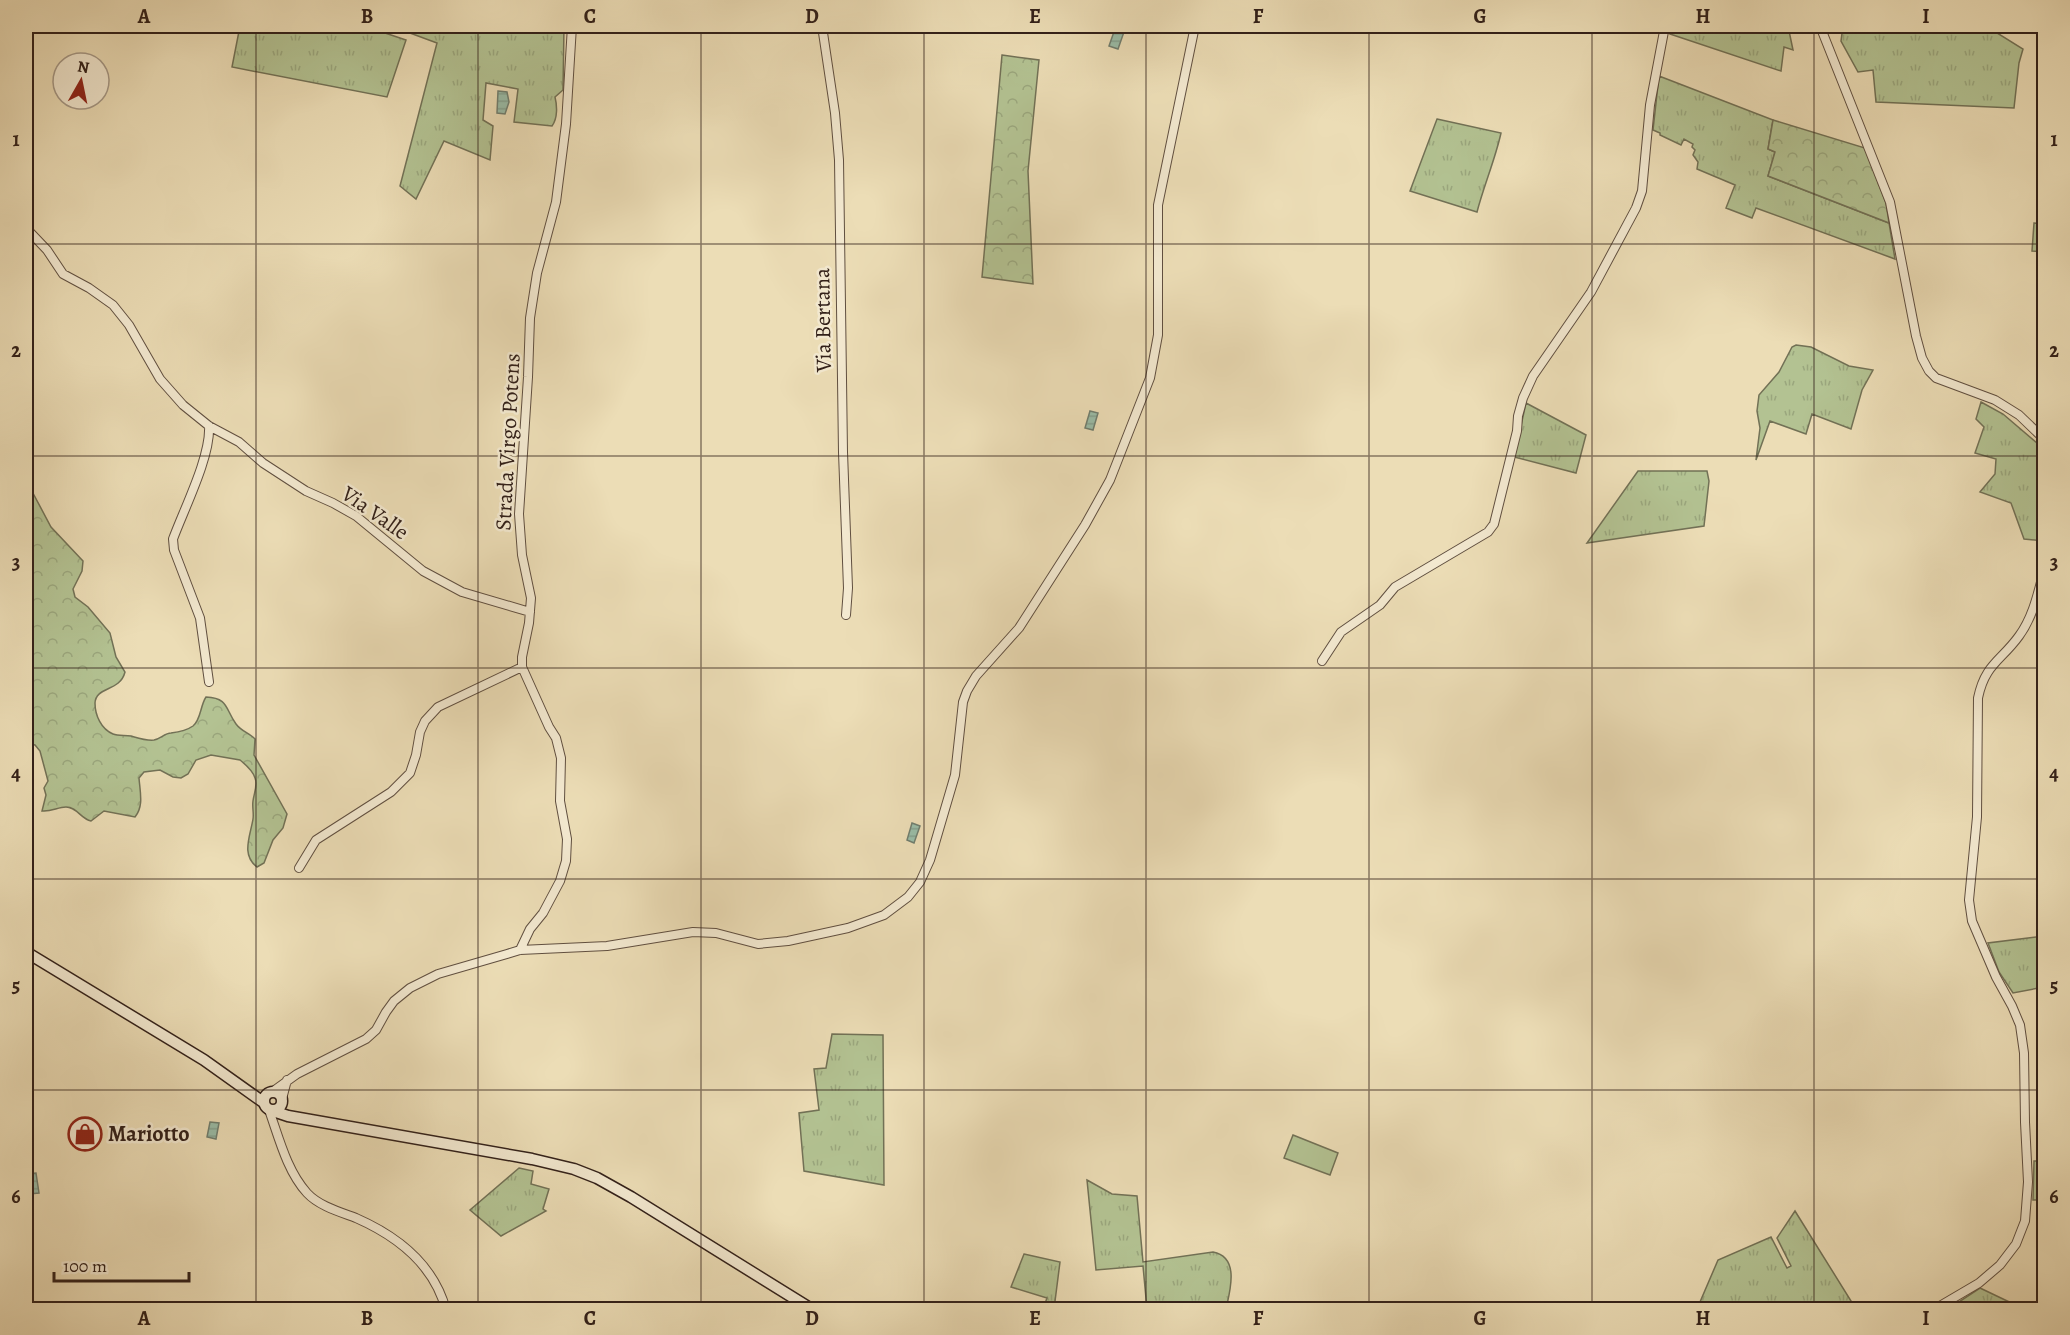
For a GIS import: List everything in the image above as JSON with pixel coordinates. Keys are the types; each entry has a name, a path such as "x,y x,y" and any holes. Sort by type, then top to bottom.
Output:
{"street":[{"name":"Strada Virgo Potens","path":"522,667 531,598 522,555 519,514 530,318 537,273 556,202 566,124 572,26"},
{"name":"Via Bertana","path":"822,26 835,113 838,160 843,452 848,588 846,615"},
{"path":"269,1101 287,1080 366,1038 376,1029 394,1001 410,988 438,974 520,950 607,946 693,932 716,933 758,944 788,941 848,928 884,915 908,897 920,882 930,860 955,775 963,702 967,691 976,676 1019,628 1085,525 1110,480 1150,378 1158,335 1158,205 1195,26"},
{"path":"1322,661 1341,632 1380,606 1395,587 1488,532 1494,524 1517,431 1518,416 1533,376 1591,292 1636,208 1642,191 1650,105 1665,26"},
{"path":"1820,26 1890,202 1916,336 1922,358 1929,371 1936,378 1995,400 2019,415 2044,439"},
{"name":"Via Valle","path":"26,228 47,250 63,274 89,288 113,305 129,325 160,379 183,405 209,426 239,442 263,463 306,491 356,516 423,571 462,592 530,612"},
{"path":"208,682 200,618 174,550 173,539 202,461 209,437 209,426"},
{"path":"1933,1310 1979,1283 2000,1265 2016,1244 2025,1221 2028,1182 2025,1053 2020,1025 1972,921 1969,900 1977,817 1978,698 1981,682 1992,664 2019,637 2031,616 2044,571"},
{"path":"299,868 316,840 391,792 406,778 414,765 420,732 425,721 438,707 522,667 556,738 561,758 560,801 567,839 566,861 560,881 543,913 530,929 520,950"},
{"path":"26,952 204,1060 269,1101 288,1116 532,1159 574,1169 617,1189 813,1310"},
{"path":"269,1101 278,1110 287,1080"},
{"path":"282,1100 298,1113 313,1120"},
{"path":"269,1101 288,1162 308,1194 326,1206 364,1222 410,1252 425,1267 442,1293 446,1310"}],"green space":[{"path":"240,26 387,26 385,33 406,40 387,97 232,67"},
{"path":"391,26 564,26 563,90 555,97 557,108 554,123 552,126 514,122 518,89 486,83 483,120 493,126 490,160 444,141 416,199 400,186 437,43"},
{"path":"1673,26 1788,26 1793,50 1784,47 1781,71 1670,34"},
{"path":"1843,26 1986,26 2023,49 2019,63 2014,108 1876,102 1873,70 1858,72 1841,41"},
{"path":"1002,55 1039,60 1028,171 1033,284 982,277"},
{"path":"1659,76 1773,120 1768,149 1775,152 1768,176 1889,223 1895,259 1756,208 1752,218 1726,208 1735,185 1697,169 1698,162 1693,155 1695,150 1692,147 1693,144 1684,139 1681,145 1653,130"},
{"path":"1437,119 1501,133 1477,212 1410,191"},
{"path":"1773,120 1865,148 1886,203 1889,223 1768,176 1775,152 1768,149"},
{"path":"2034,223 2044,224 2044,252 2032,251"},
{"path":"1796,345 1811,347 1849,366 1873,370 1862,390 1851,429 1812,414 1806,434 1770,421 1756,460 1760,428 1757,411 1759,395 1779,372 1792,347"},
{"path":"1981,402 2003,414 2044,449 2044,541 2024,539 2011,503 1980,492 1995,474 1996,459 1975,453 1984,427 1976,419"},
{"path":"1526,403 1586,435 1576,473 1514,457"},
{"path":"1638,471 1707,471 1709,481 1704,526 1587,543"},
{"path":"26,480 51,527 83,561 82,571 73,589 75,597 88,607 110,633 116,657 125,672 118,683 96,698 95,708 100,721 105,729 113,734 154,740 193,726 198,720 206,697 223,702 238,726 255,739 254,755 287,814 283,828 273,840 264,863 257,867 249,857 248,845 256,783 253,773 240,760 211,755 196,760 188,774 181,778 173,777 160,770 144,772 139,778 140,804 135,817 104,811 91,821 70,808 42,811 46,795 44,788 48,781 40,751 35,745 26,743"},
{"path":"2044,936 2044,987 2013,993 1999,972 1988,943"},
{"path":"832,1034 883,1035 884,1185 804,1171 799,1113 819,1110 814,1069 826,1068"},
{"path":"1293,1135 1338,1153 1330,1175 1284,1158"},
{"path":"2034,1161 2044,1161 2044,1200 2033,1200"},
{"path":"519,1168 533,1171 531,1184 549,1189 543,1209 546,1211 501,1236 470,1210"},
{"path":"1087,1180 1112,1194 1137,1196 1143,1262 1213,1252 1227,1260 1230,1267 1231,1284 1226,1309 1147,1309 1143,1266 1096,1270"},
{"path":"1795,1211 1856,1309 1697,1309 1718,1260 1771,1237 1787,1268 1791,1266 1777,1238"},
{"path":"1024,1254 1060,1262 1054,1309 1043,1309 1047,1298 1011,1287"},
{"path":"1980,1288 2024,1309 1948,1309"}],"shaded area":[{"path":"1116,26 1125,29 1118,49 1109,46"},
{"path":"498,91 507,92 509,102 505,114 497,113"},
{"path":"1090,411 1098,413 1093,430 1085,428"},
{"path":"912,823 920,826 914,843 907,840"},
{"path":"210,1122 219,1123 216,1139 207,1137"},
{"path":"36,1173 39,1193 29,1194 26,1174"}],"place":[{"name":"Mariotto","path":"85,1134"}]}
